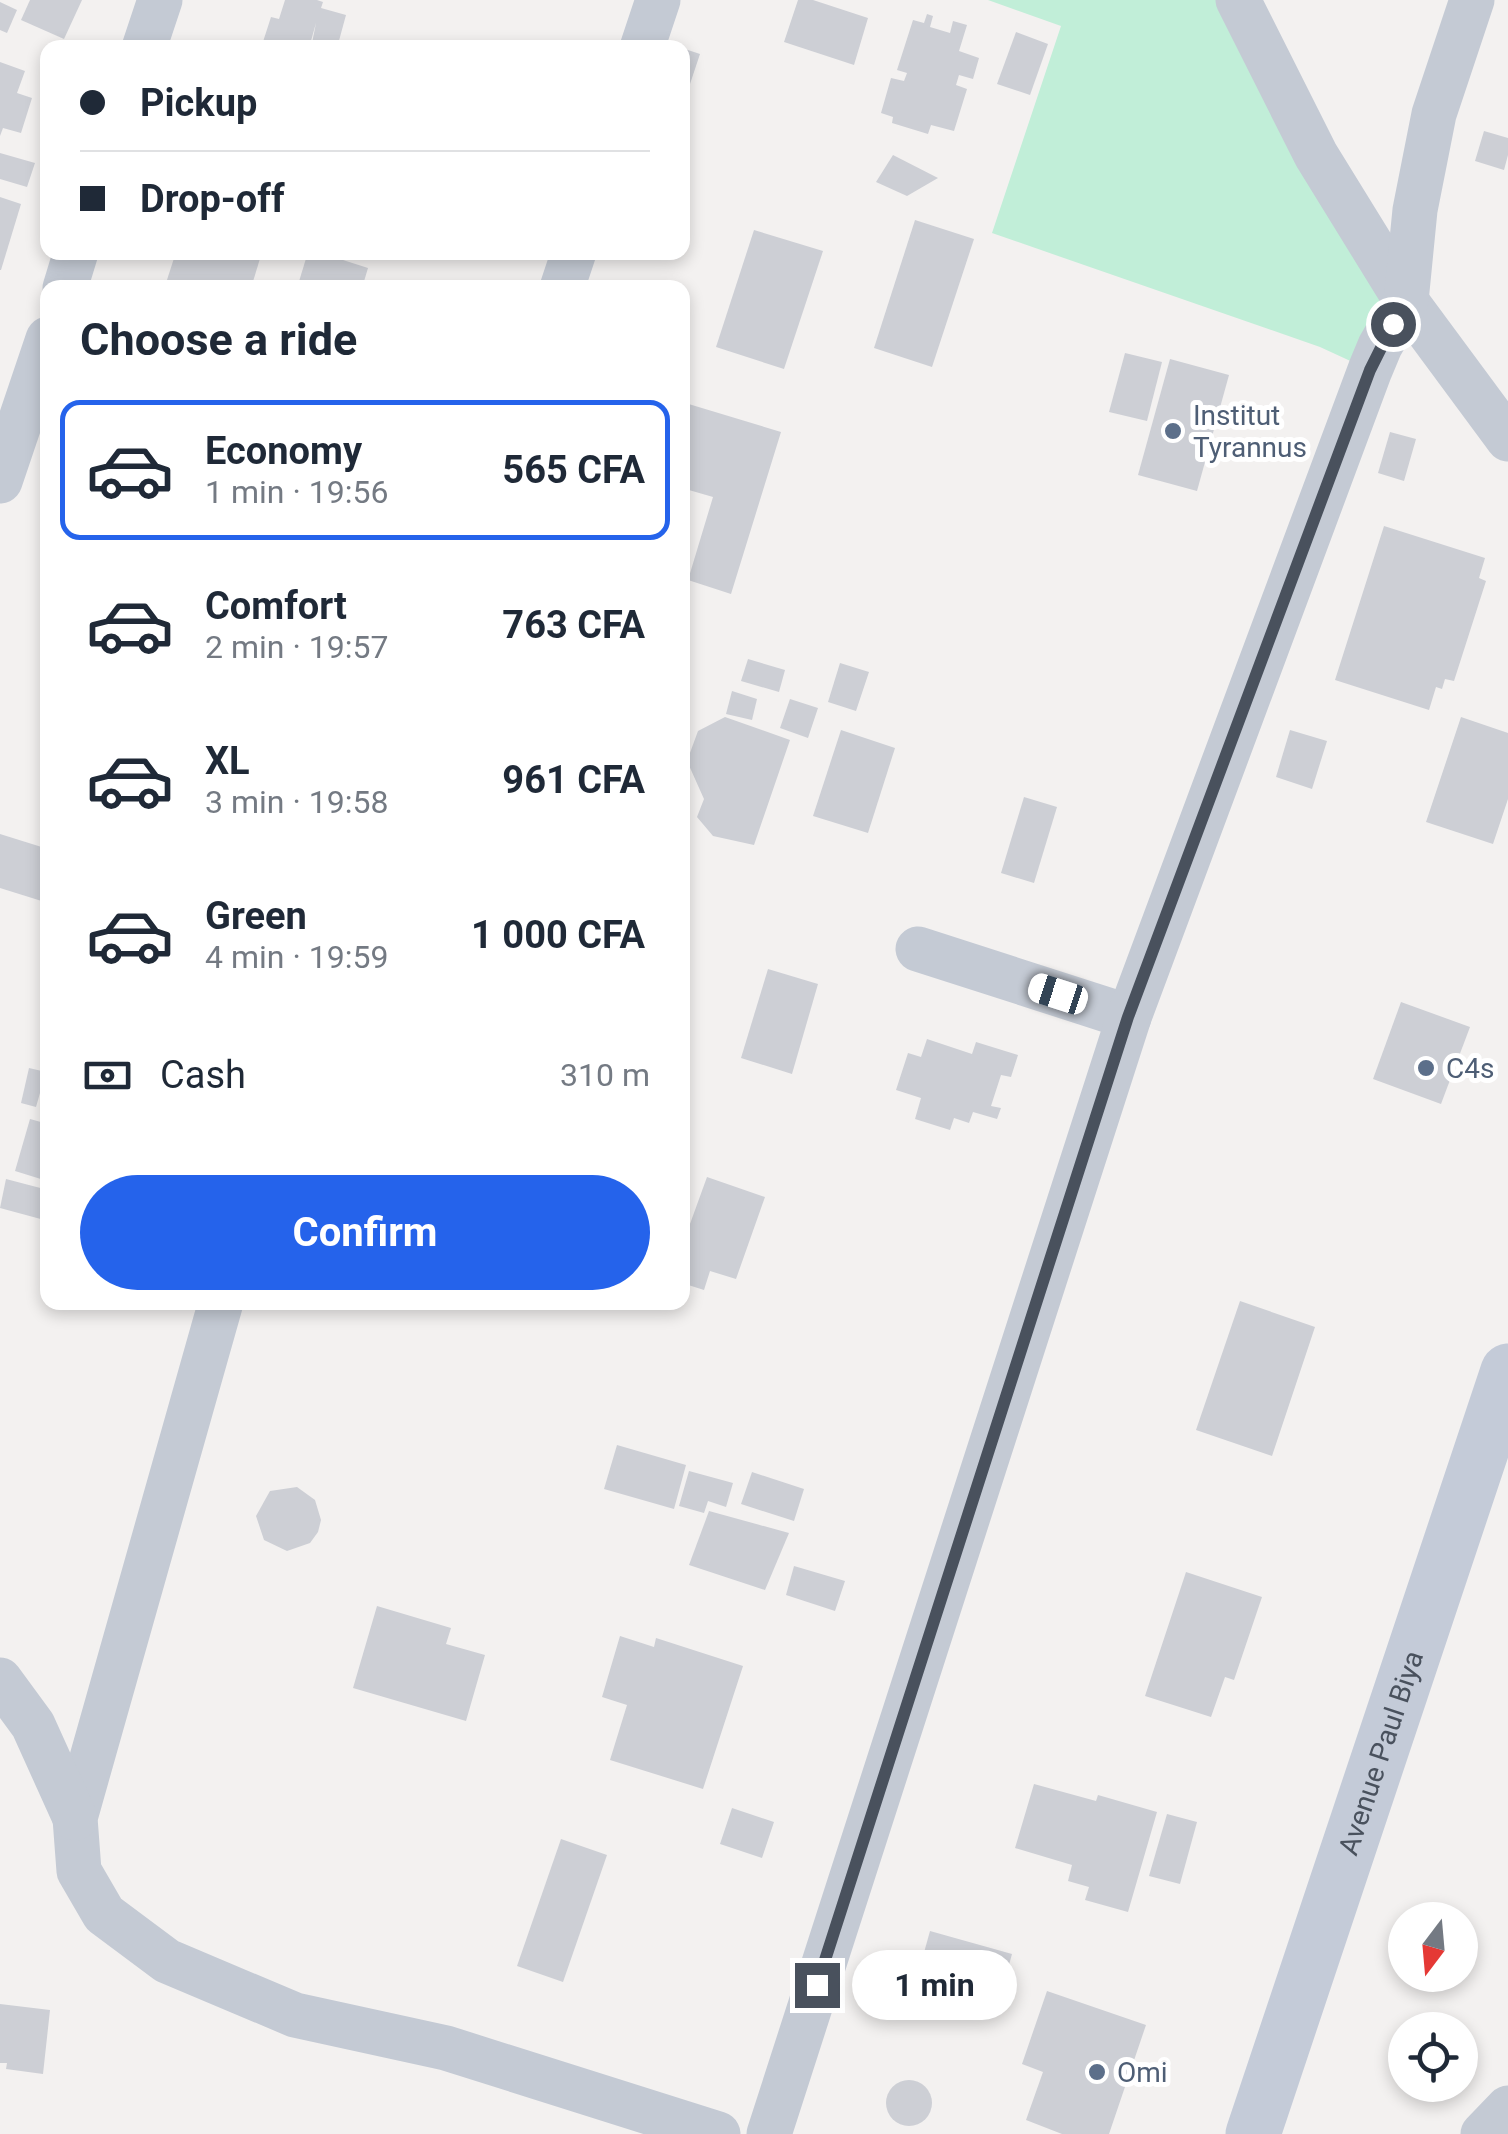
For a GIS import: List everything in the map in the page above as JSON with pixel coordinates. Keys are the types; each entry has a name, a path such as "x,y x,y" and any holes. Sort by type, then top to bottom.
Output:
{"main road":[{"name":"Avenue Paul Biya","path":"1253,2134 1508,1372"}],"street":[{"path":"147,40 160,0"},
{"path":"645,40 658,0"},
{"path":"1238,0 1316,155 1406,301 1508,439"},
{"path":"769,2134 1128,1017 1370,370 1406,301 1415,210 1434,114 1472,0"},
{"path":"0,481 40,363"},
{"path":"918,949 1128,1017"},
{"path":"219,1310 75,1818 79,1872 104,1914 166,1961 295,2015 446,2048 718,2134"},
{"path":"0,1680 33,1725 75,1818"},
{"path":"1483,2134 1508,2108"}],"green space":[{"path":"988,0 1237,0 1406,301 1370,370 1320,347 992,233 1061,26"}],"building":[{"path":"30,0 82,0 64,39 21,20"},
{"path":"285,0 317,0 323,2 321,8 346,15 339,40 313,40 316,23 311,40 264,40 271,17 279,19"},
{"path":"798,0 813,0 868,18 854,65 784,42"},
{"path":"0,2 17,10 7,33 0,30"},
{"path":"927,14 933,16 930,27 950,33 953,21 967,25 959,51 979,58 973,79 959,75 956,85 967,89 954,131 931,125 928,134 892,123 893,117 881,113 891,78 904,81 907,73 897,70 913,20 924,23"},
{"path":"1016,32 1048,44 1030,95 997,84"},
{"path":"690,51 700,54 690,84"},
{"path":"0,62 25,71 17,93 32,98 21,133 3,128 0,136"},
{"path":"1484,131 1508,138 1504,170 1475,161"},
{"path":"0,153 35,163 27,187 0,179"},
{"path":"893,155 938,178 907,196 876,182"},
{"path":"0,197 21,204 1,270 0,270"},
{"path":"915,220 974,239 932,367 874,348"},
{"path":"754,230 823,251 784,369 716,347"},
{"path":"173,260 260,260 253,280 167,280"},
{"path":"306,260 343,260 368,268 364,280 299,280"},
{"path":"1125,353 1162,362 1147,421 1109,412"},
{"path":"1170,359 1229,375 1197,491 1138,475"},
{"path":"690,404 781,432 731,594 690,581 713,497 690,490"},
{"path":"1390,432 1416,439 1404,481 1378,473"},
{"path":"1384,526 1485,558 1479,578 1486,581 1454,681 1445,679 1442,689 1436,687 1429,710 1335,680"},
{"path":"748,659 785,670 779,692 741,681"},
{"path":"840,663 869,672 856,711 828,702"},
{"path":"732,691 757,699 752,720 726,714"},
{"path":"790,699 818,708 808,738 780,728"},
{"path":"725,717 790,740 754,845 713,836 697,817 704,799 690,768 690,753 698,731"},
{"path":"1461,717 1508,733 1508,799 1493,844 1426,822"},
{"path":"841,730 895,748 868,833 813,816"},
{"path":"1290,730 1327,741 1312,789 1276,777"},
{"path":"1024,797 1057,807 1034,883 1001,873"},
{"path":"0,834 40,846 40,900 0,888"},
{"path":"768,969 818,984 792,1074 741,1058"},
{"path":"1401,1002 1470,1027 1441,1104 1373,1079"},
{"path":"927,1039 972,1054 976,1042 1018,1055 1011,1077 1001,1075 991,1106 1001,1108 997,1119 973,1112 969,1123 954,1118 950,1130 915,1119 921,1098 896,1090 908,1053 921,1057"},
{"path":"29,1068 40,1071 36,1107 21,1103"},
{"path":"30,1119 40,1122 40,1179 15,1171"},
{"path":"707,1177 765,1197 736,1279 710,1271 704,1290 690,1286 690,1224"},
{"path":"6,1179 40,1188 40,1219 0,1208"},
{"path":"1240,1301 1315,1327 1272,1456 1196,1430"},
{"path":"617,1445 686,1465 674,1509 604,1489"},
{"path":"689,1471 733,1483 726,1507 708,1501 704,1513 679,1506"},
{"path":"752,1472 804,1489 794,1521 741,1504"},
{"path":"297,1487 315,1500 321,1520 310,1543 287,1551 264,1540 256,1516 270,1491"},
{"path":"709,1511 789,1533 765,1590 689,1565"},
{"path":"794,1566 845,1581 835,1611 786,1595"},
{"path":"1186,1572 1262,1597 1234,1680 1225,1677 1211,1717 1145,1696"},
{"path":"377,1606 451,1628 446,1644 485,1655 466,1721 353,1688"},
{"path":"620,1636 654,1647 656,1638 743,1666 703,1789 610,1760 627,1705 602,1697"},
{"path":"1034,1784 1096,1801 1098,1795 1157,1812 1128,1912 1085,1900 1089,1887 1068,1881 1072,1865 1015,1848"},
{"path":"732,1808 774,1822 762,1858 720,1844"},
{"path":"1167,1814 1197,1822 1180,1884 1149,1876"},
{"path":"561,1839 607,1855 563,1982 517,1966"},
{"path":"930,1931 1012,1954 997,2008 915,1985"},
{"path":"1047,1991 1146,2025 1109,2134 1062,2134 1026,2120 1043,2072 1022,2064"},
{"path":"0,2004 50,2010 43,2074 6,2069 7,2063 0,2063"},
{"path":"909,2080 925,2087 932,2103 925,2119 909,2126 893,2119 886,2103 893,2087"}],"place":[{"name":"Institut Tyrannus","path":"1173,431"},
{"name":"C4s","path":"1426,1068"},
{"name":"Omi","path":"1097,2072"}],"route":[{"path":"817,1985 1128,1017 1370,370 1393,324"}]}
